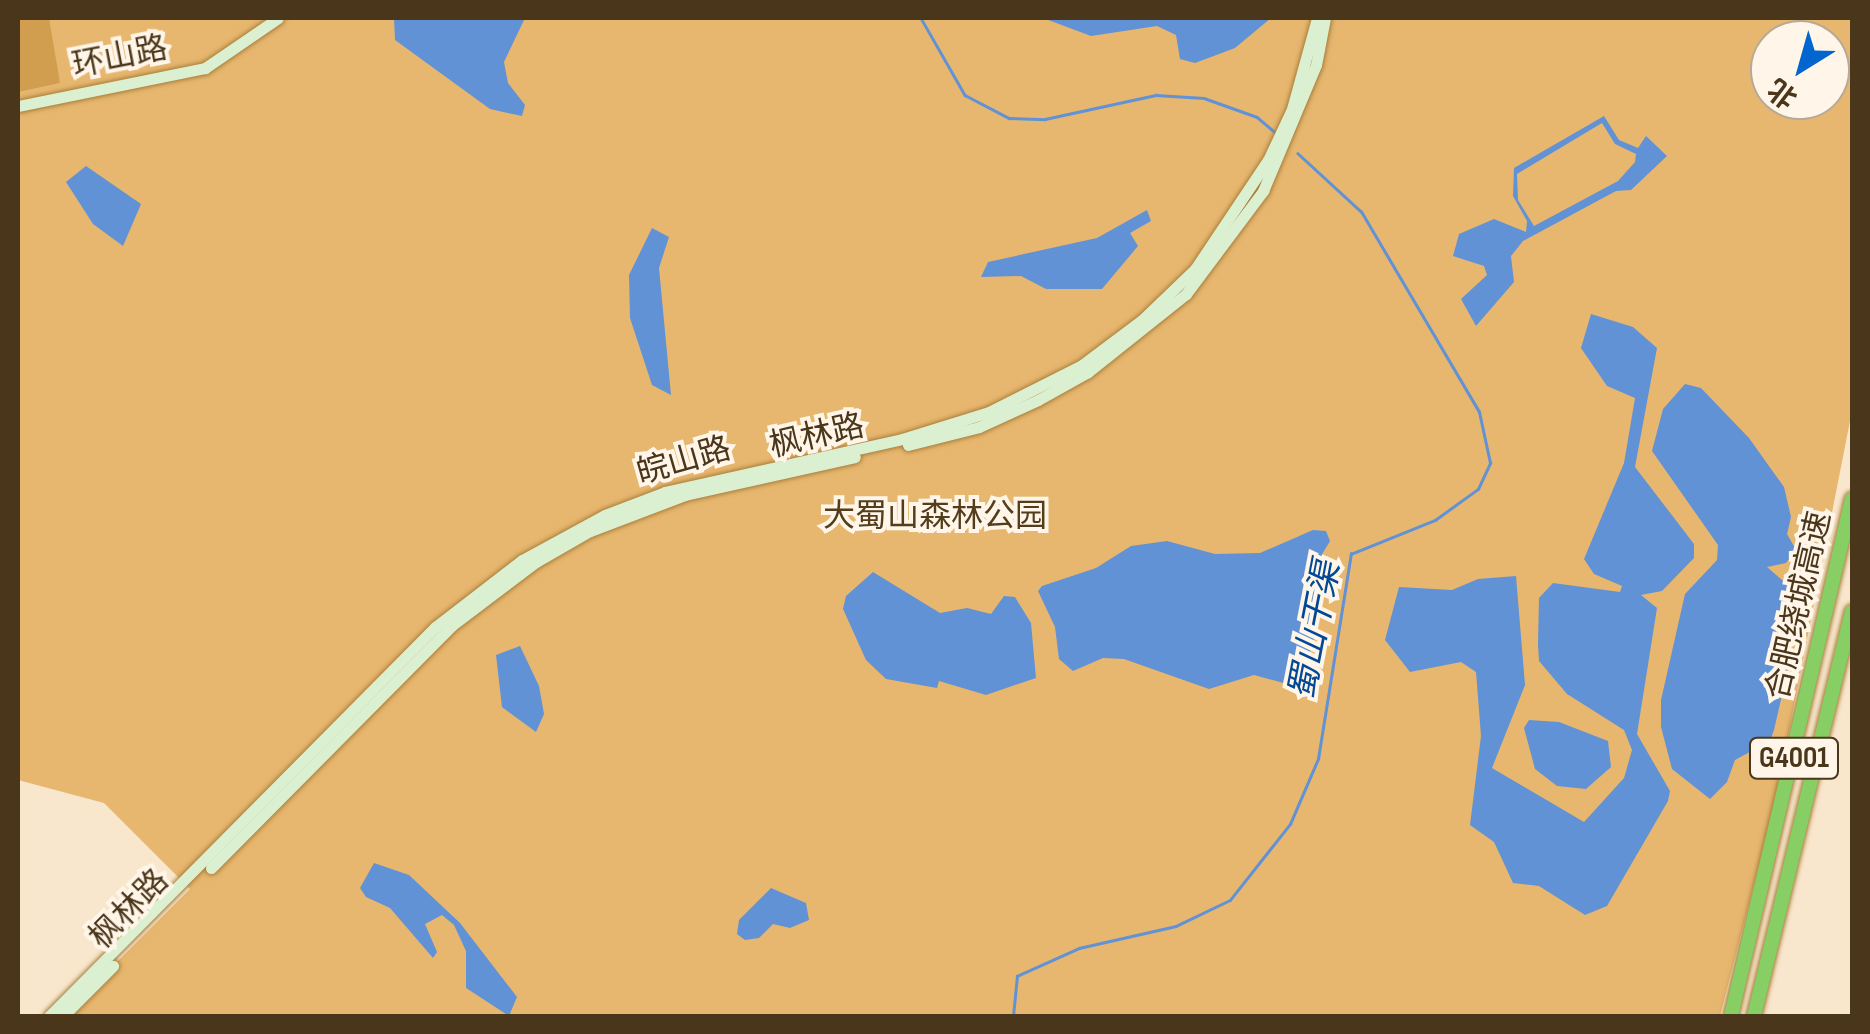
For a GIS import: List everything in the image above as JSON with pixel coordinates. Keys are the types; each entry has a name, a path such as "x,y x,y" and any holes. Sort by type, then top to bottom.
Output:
{"highway":[{"name":"合肥绕城高速","path":"1731,1016 1852,499"},
{"name":"合肥绕城高速","path":"1754,1016 1852,612"}],"main road":[{"name":"环山路","path":"18,106 205,68 278,18"},
{"name":"皖山路","path":"49,1016 435,627 522,560 605,515 665,492 902,439 989,412 1082,365 1128,332 1195,269 1268,160 1291,112 1316,18"},
{"name":"枫林路","path":"63,1016 451,626 536,562 590,532 685,495 979,427 1088,372 1144,331 1221,253 1263,191 1316,65 1325,18"}],"green space":[{"name":"大蜀山森林公园","path":"18,18 1852,18 1852,411 1775,802 1720,1016 63,1016 190,889 104,803 18,780"}],"shaded area":[{"path":"18,18 49,18 60,83 18,92"}],"water":[{"path":"394,18 525,18 504,62 508,83 525,105 522,116 490,109 395,40"},
{"path":"1043,18 1271,18 1235,48 1195,63 1180,59 1176,35 1157,26 1091,36"},
{"path":"1604,116 1619,140 1638,148 1646,136 1667,156 1631,190 1616,191 1523,241 1511,256 1514,282 1476,326 1461,299 1487,275 1484,266 1453,256 1459,234 1494,219 1526,232 1527,221 1513,196 1514,168","holes":["1602,123 1615,144 1636,154 1635,162 1618,181 1534,226 1518,200 1517,174"]},
{"path":"86,166 141,204 123,246 93,224 66,182"},
{"path":"1147,210 1151,221 1130,233 1138,246 1102,289 1046,289 1021,276 981,277 988,262 1097,238"},
{"path":"652,228 669,237 659,268 671,395 652,385 630,318 629,275"},
{"path":"1591,314 1633,327 1657,348 1635,467 1694,544 1694,558 1662,591 1641,595 1657,608 1637,734 1670,791 1668,801 1607,906 1585,915 1539,886 1513,883 1494,842 1470,825 1481,736 1476,672 1461,662 1410,672 1385,640 1399,587 1452,590 1478,579 1516,576 1525,685 1492,768 1584,822 1624,778 1632,750 1624,730 1567,694 1539,661 1539,598 1553,583 1620,592 1622,586 1594,574 1584,559 1624,463 1635,398 1607,386 1581,348"},
{"path":"1685,384 1701,388 1749,438 1784,487 1791,517 1787,534 1796,550 1786,563 1767,567 1796,592 1788,630 1777,629 1773,637 1779,645 1772,657 1788,669 1774,730 1770,741 1735,760 1727,782 1710,799 1672,769 1661,727 1661,700 1685,594 1717,560 1718,545 1652,451 1663,409"},
{"path":"1313,530 1326,531 1330,541 1318,561 1318,627 1298,687 1254,675 1209,689 1124,659 1103,658 1073,671 1059,659 1055,627 1038,591 1042,586 1096,568 1131,546 1167,541 1215,554 1260,553"},
{"path":"873,572 940,613 967,608 991,614 1004,596 1015,597 1031,623 1036,678 986,695 939,681 937,688 886,679 866,660 843,609 846,596"},
{"path":"520,646 539,686 544,714 536,732 502,707 496,655"},
{"path":"1529,720 1559,722 1608,741 1611,767 1586,789 1557,786 1535,769 1524,728"},
{"path":"374,863 409,875 460,923 517,997 509,1016 466,988 466,951 454,925 442,915 425,924 437,952 433,958 390,908 366,897 360,888"},
{"path":"771,888 806,903 809,920 790,928 773,924 759,938 745,940 737,934 739,920"}],"waterway":[{"name":"蜀山干渠","path":"921,18 965,95 1009,118 1045,119 1156,95 1204,98 1257,117 1275,132"},
{"name":"蜀山干渠","path":"1013,1016 1017,976 1079,948 1176,926 1230,900 1290,824 1318,759 1351,554 1435,520 1478,489 1490,463 1479,412 1361,212 1298,154"}]}
